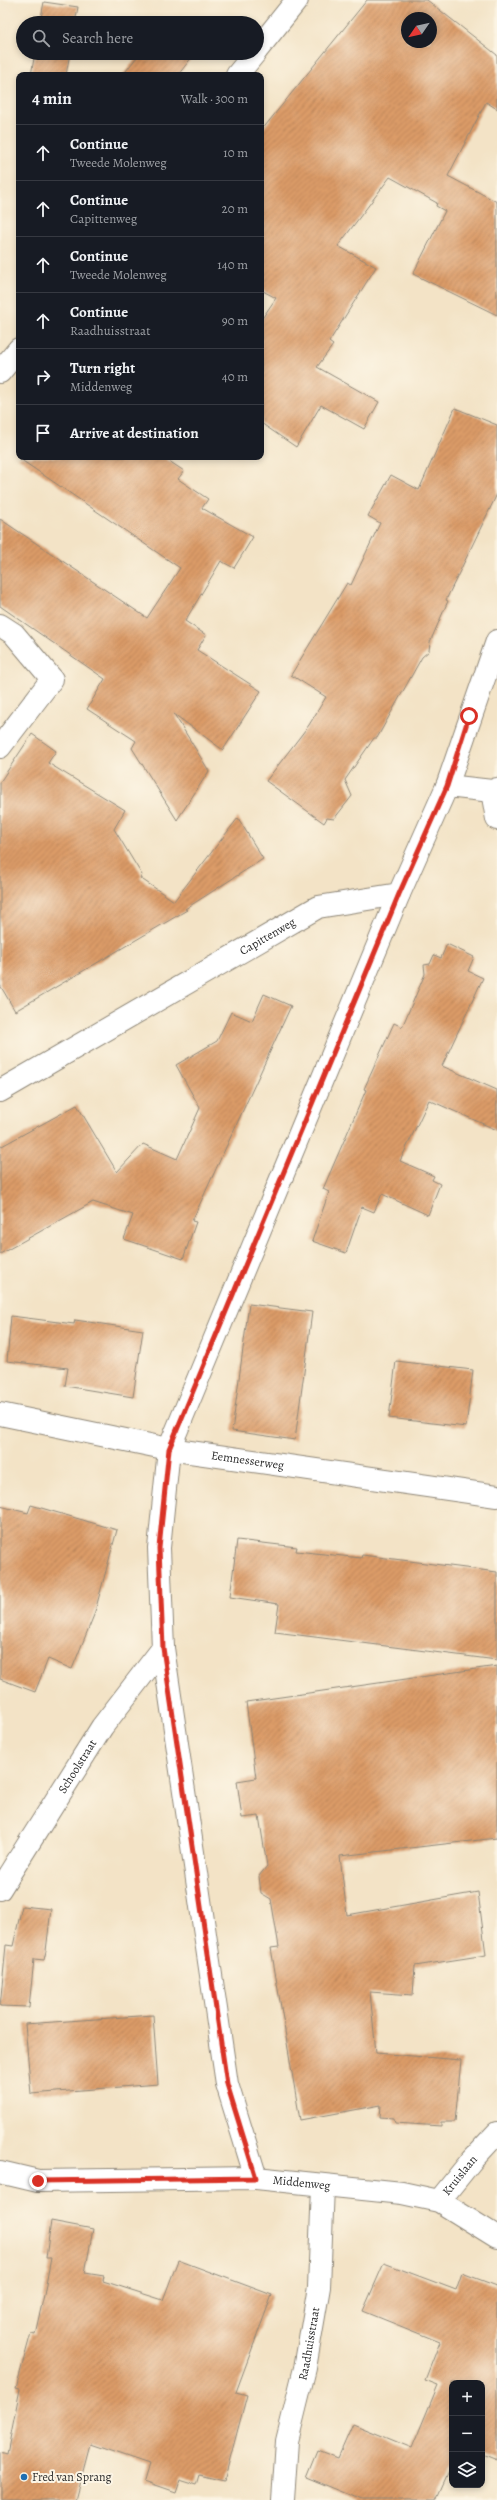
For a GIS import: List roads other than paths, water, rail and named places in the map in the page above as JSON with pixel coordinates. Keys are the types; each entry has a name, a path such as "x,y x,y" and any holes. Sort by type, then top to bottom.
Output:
{"street":[{"path":"264,41 297,0"},
{"path":"239,72 249,60"},
{"path":"0,372 16,353"},
{"path":"0,625 14,634 52,679 0,747"},
{"path":"256,2178 227,2084 163,1648 159,1548 169,1449 399,894 447,786 497,641"},
{"path":"447,786 495,790 497,818"},
{"name":"Capittenweg","path":"0,1091 318,907 399,894"},
{"name":"Eemnesserweg","path":"0,1414 169,1449 497,1496"},
{"name":"Schoolstraat","path":"0,1889 102,1727 163,1648"},
{"name":"Kruislaan","path":"440,2201 472,2160 497,2133"},
{"path":"472,2160 497,2157"},
{"name":"Middenweg","path":"0,2172 38,2181 256,2178 402,2193 440,2201 497,2237"},
{"name":"Raadhuisstraat","path":"283,2500 287,2441 305,2368 319,2287 323,2186"}],"place":[{"name":"Fred van Sprang","path":"24,2477"}]}
